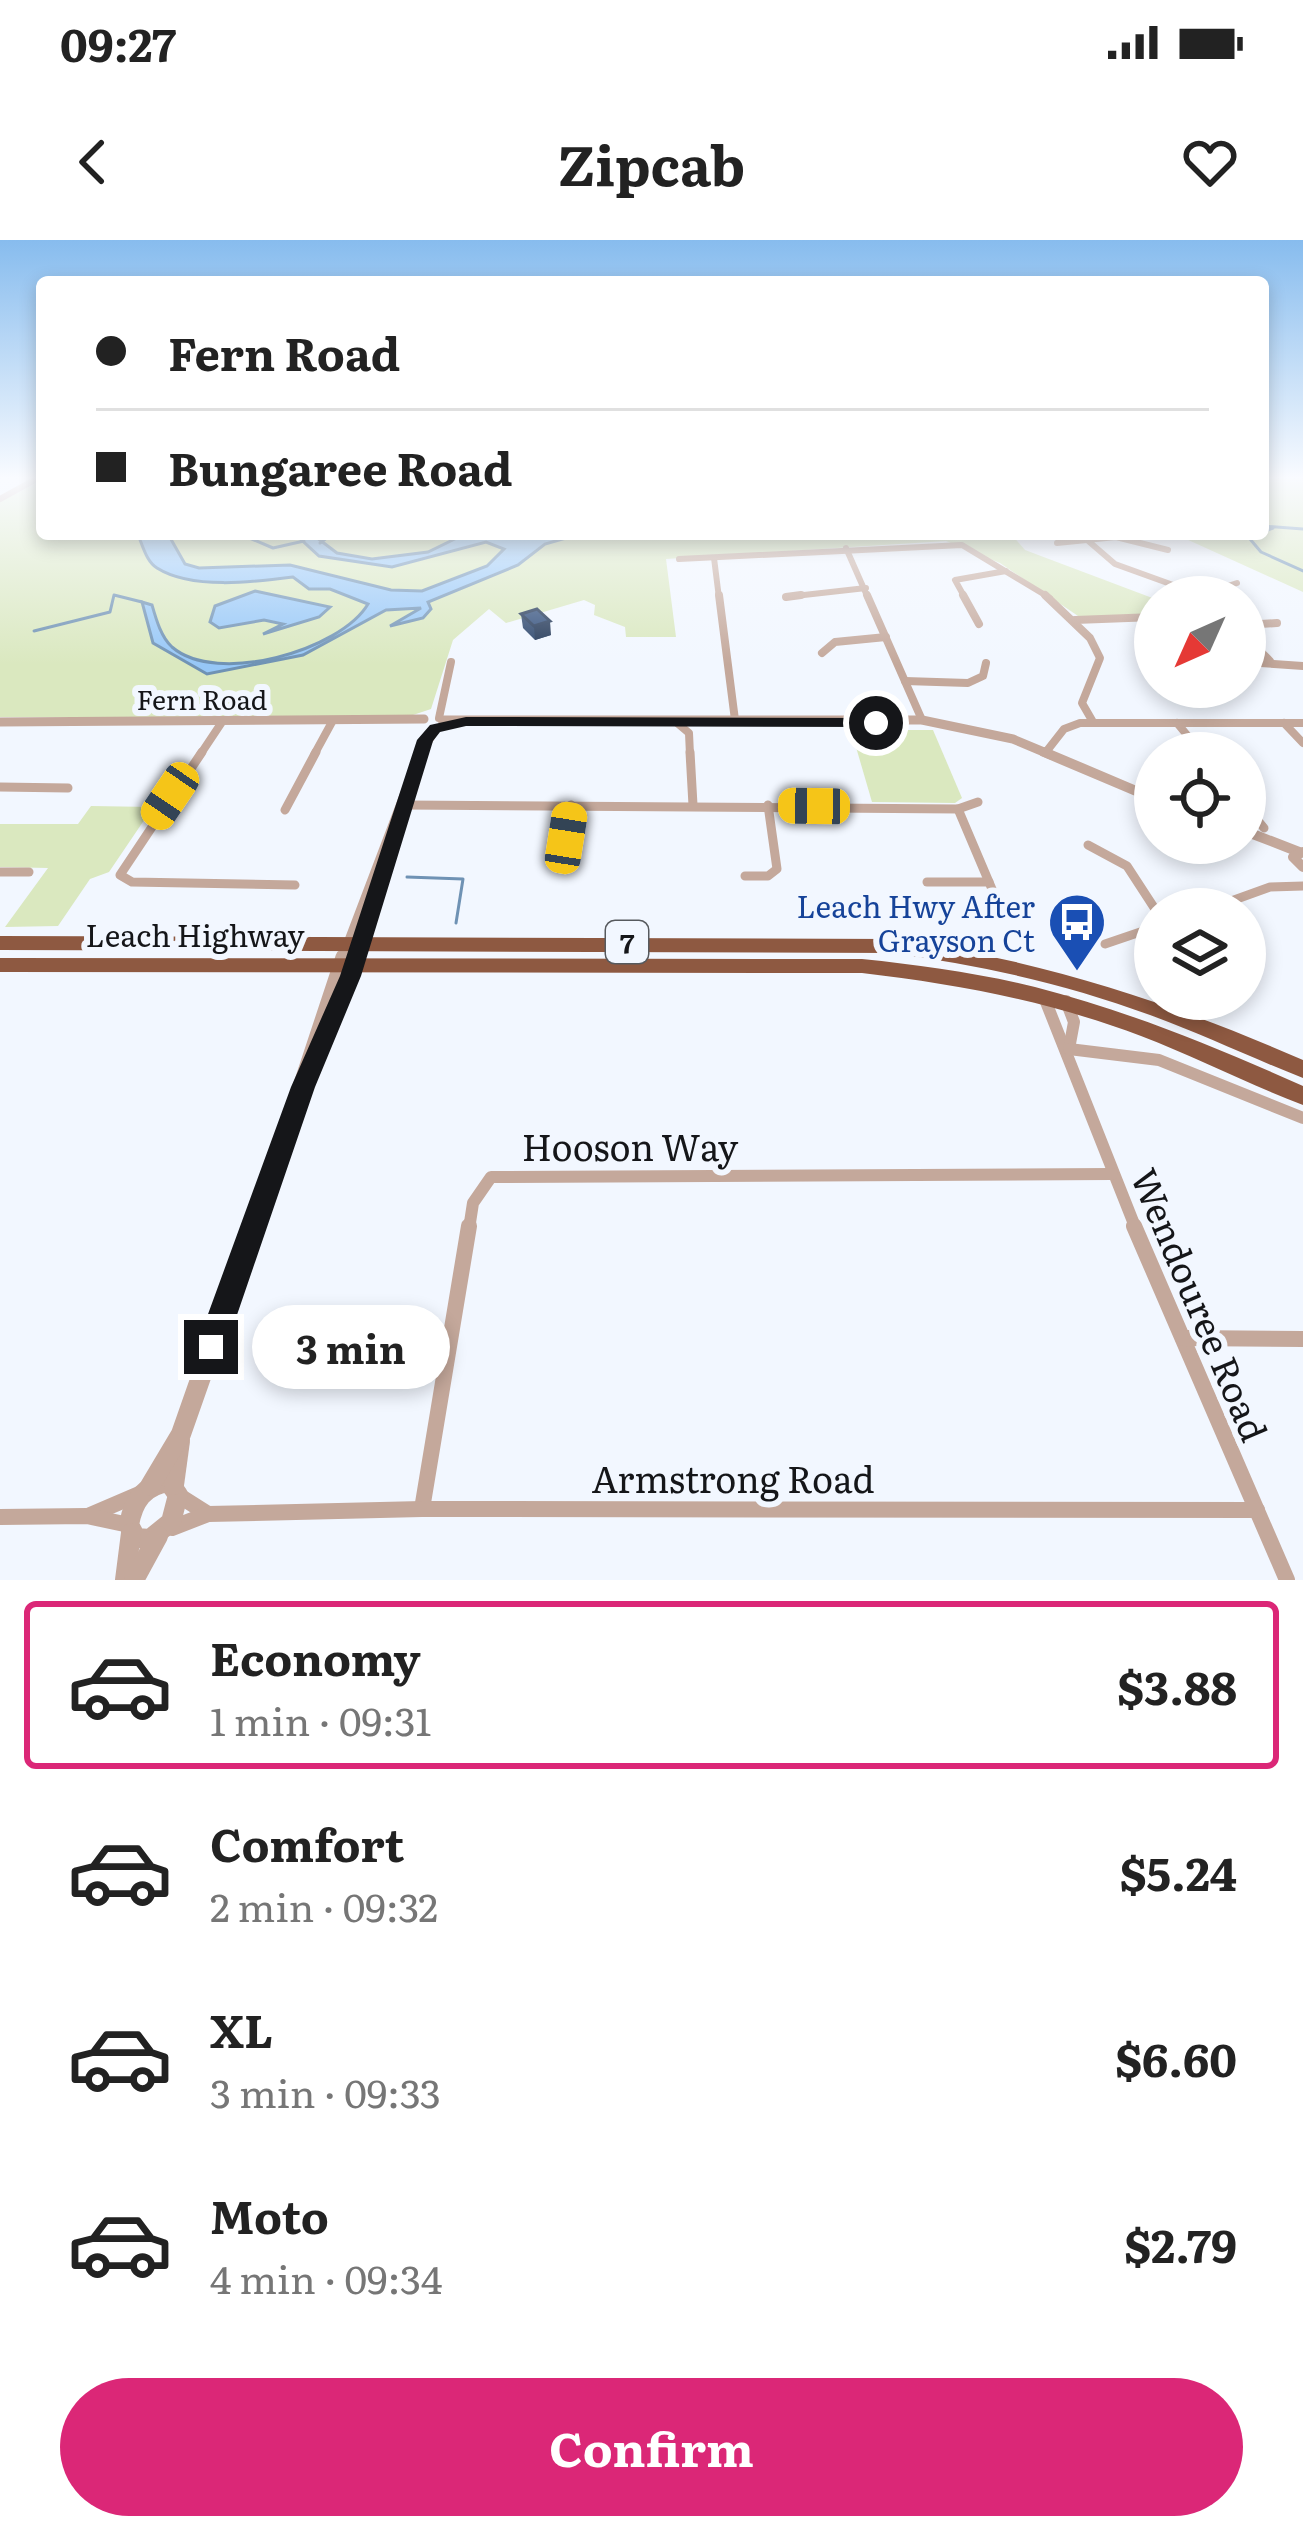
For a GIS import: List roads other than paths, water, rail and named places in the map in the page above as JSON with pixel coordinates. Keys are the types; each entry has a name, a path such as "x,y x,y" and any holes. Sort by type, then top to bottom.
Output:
{"highway":[{"name":"Leach Highway","path":"0,943 861,944 992,959 1094,985 1195,1021 1303,1069"},
{"path":"938,952 1042,980 1066,1000"},
{"name":"Leach Highway","path":"0,965 862,966 1066,1000 1153,1028 1303,1096"}],"street":[{"path":"1057,543 1079,540"},
{"path":"1087,540 1115,563 1147,576"},
{"path":"1136,540 1168,550"},
{"path":"679,559 951,543 1006,571 1075,620 1100,658 1082,703 1093,722"},
{"path":"846,548 922,720"},
{"path":"714,558 735,720"},
{"path":"979,624 955,580 1006,571"},
{"path":"786,597 866,588"},
{"path":"1075,620 1134,618"},
{"path":"1266,624 1277,623"},
{"path":"822,653 835,642 886,637"},
{"path":"1266,657 1270,661"},
{"path":"1266,661 1303,665"},
{"path":"129,1580 130,1529 146,1489 181,1434 451,662"},
{"path":"905,681 968,683 983,676 986,663"},
{"name":"Fern Road","path":"0,722 922,720 986,732 1134,790"},
{"path":"222,722 120,875 132,883 295,885"},
{"path":"285,810 332,722"},
{"path":"1046,752 1069,725 1093,722 1303,723"},
{"path":"1177,723 1184,732"},
{"path":"1284,723 1303,742"},
{"path":"681,724 693,805"},
{"path":"0,787 68,788"},
{"path":"403,805 958,808 978,802"},
{"path":"561,848 571,805"},
{"path":"745,876 768,876 777,869 768,805"},
{"path":"958,808 1000,908"},
{"path":"1266,843 1300,862"},
{"path":"1088,845 1127,866 1141,888"},
{"path":"0,872 29,872"},
{"path":"928,882 989,882"},
{"path":"1266,888 1303,886"},
{"path":"1105,944 1134,934"},
{"name":"Wendouree Road","path":"1041,993 1069,1049 1077,1090 1112,1174 1287,1580"},
{"name":"Wendouree Road","path":"1066,1000 1074,1022 1069,1049"},
{"path":"1069,1049 1159,1060 1303,1118"},
{"name":"Hooson Way","path":"422,1509 473,1203 490,1177 1112,1174"},
{"path":"1183,1338 1303,1339"},
{"path":"129,1580 176,1513 181,1434"},
{"path":"87,1516 164,1481 208,1514"},
{"name":"Armstrong Road","path":"161,1533 208,1514 422,1509 1257,1510"},
{"path":"0,1517 87,1516 130,1529 142,1540 161,1533"}],"water":[{"path":"140,540 171,540 185,564 199,568 290,565 391,590 422,591 487,566 504,549 486,542 392,567 319,556 302,540 320,540 337,553 372,559 428,552 453,540 559,540 545,544 518,565 428,602 431,609 423,618 390,626 421,608 386,610 303,655 207,674 153,643 142,602 152,605 172,647 192,658 218,663 247,663 306,648 354,621 368,604 330,589 309,589 293,577 224,583 188,579 171,575 150,561"},
{"path":"255,591 330,607 319,617 263,634 283,624 264,620 219,628 210,622 215,606"}],"waterway":[{"path":"254,540 273,548 304,541"},
{"path":"320,543 324,540"},
{"path":"1251,540 1261,552 1303,571"},
{"path":"34,631 110,612 114,595 142,602"},
{"path":"407,877 463,879 456,923"}],"place":[{"name":"Leach Hwy After Grayson Ct","path":"1077,973"}]}
